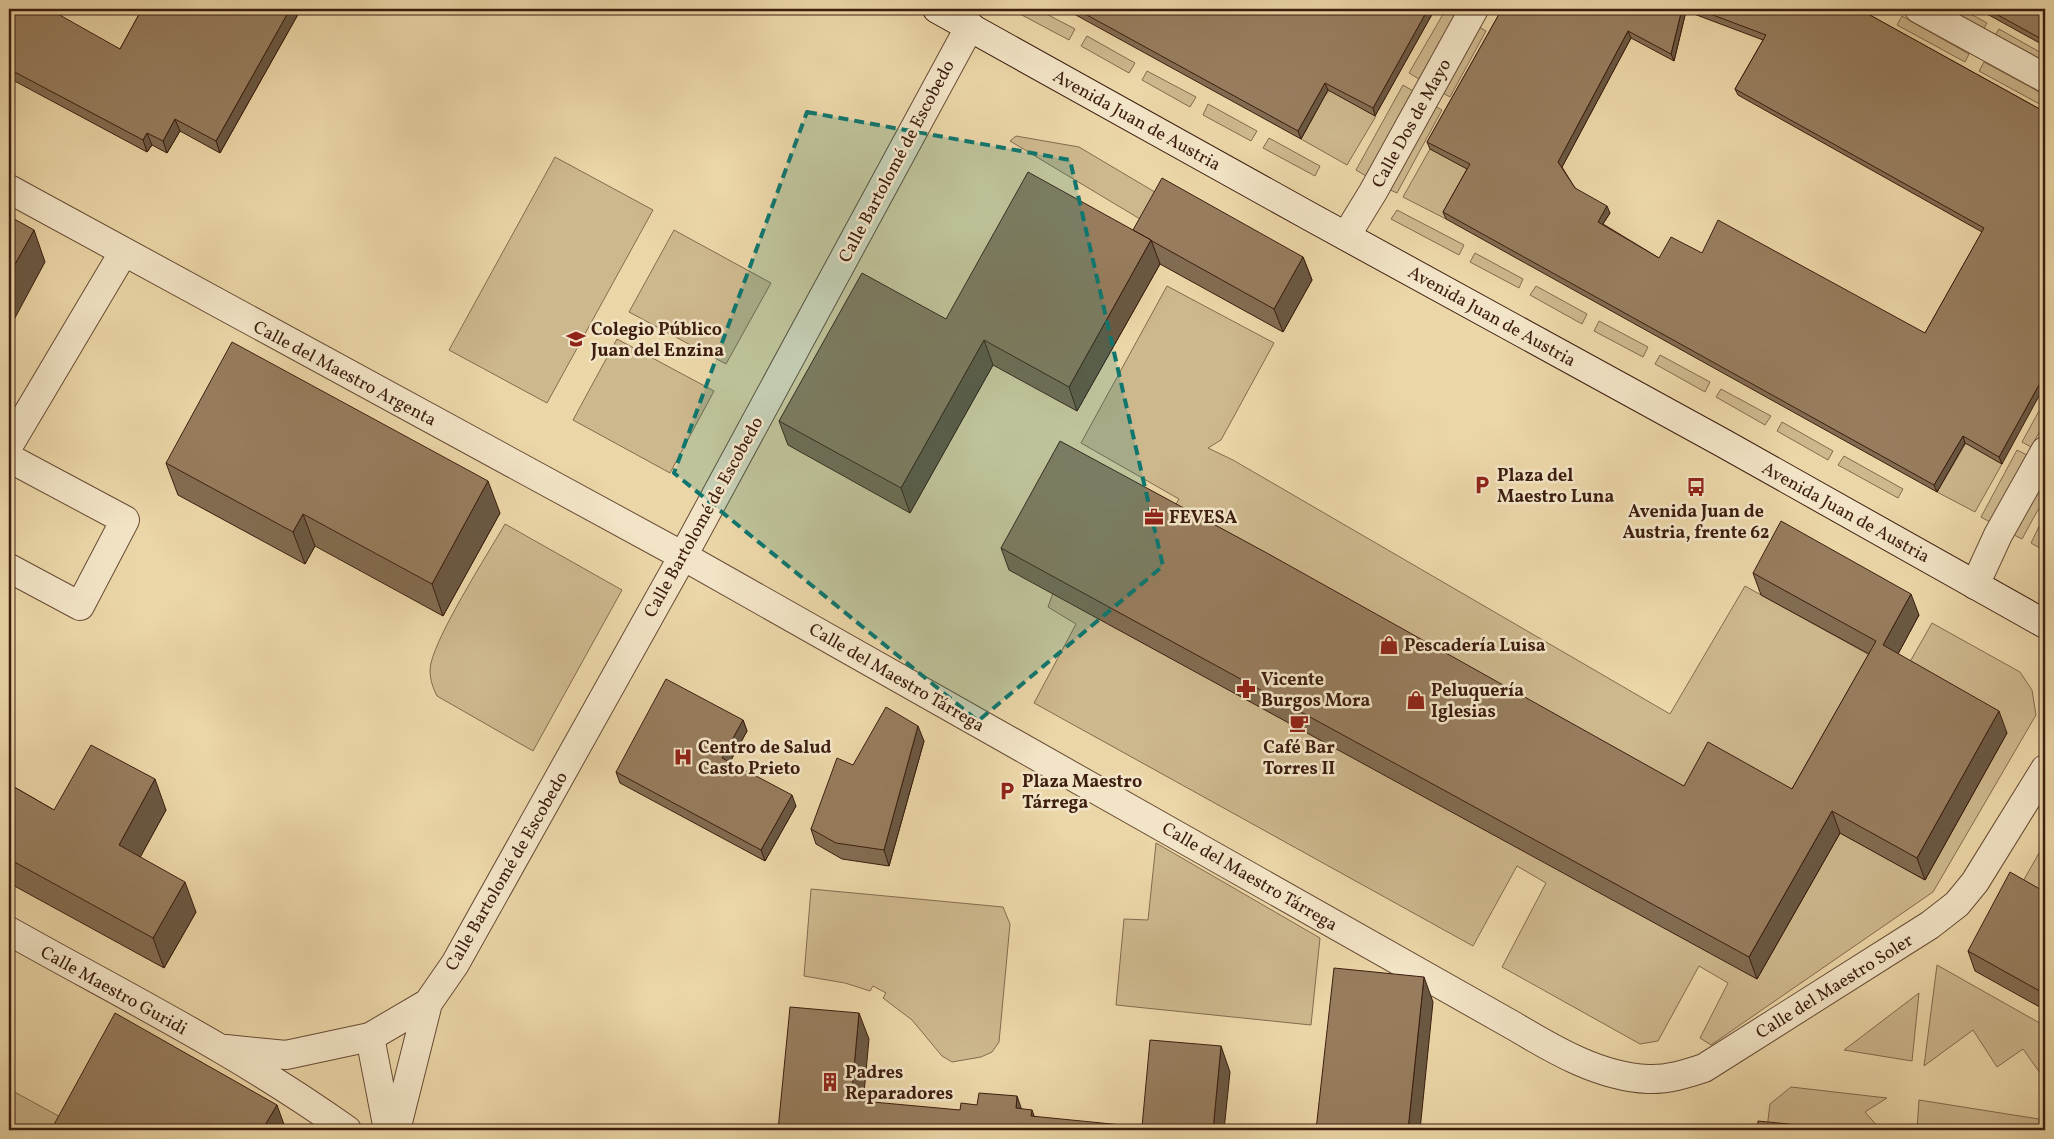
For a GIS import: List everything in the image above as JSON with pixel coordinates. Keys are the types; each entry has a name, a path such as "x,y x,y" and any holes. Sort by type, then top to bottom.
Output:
{"street":[{"name":"Avenida Juan de Austria","path":"937,9 1723,443 2045,624"},
{"name":"Calle Dos de Mayo","path":"1346,236 1374,192 1474,9"},
{"path":"1919,9 2045,78"},
{"name":"Calle Bartolomé de Escobedo","path":"396,1130 428,1003 455,964 683,556 970,26"},
{"name":"Calle del Maestro Argenta","path":"9,189 123,253 683,556"},
{"path":"9,445 123,253"},
{"path":"1975,585 1998,536 2045,451"},
{"path":"9,458 125,520 80,606 9,568"},
{"name":"Calle del Maestro Tárrega","path":"683,556 1554,1050"},
{"name":"Calle del Maestro Soler","path":"1554,1050 1605,1071 1648,1079 1681,1076 1704,1068 1930,925 1957,904 1975,882 2045,769"},
{"name":"Calle Maestro Guridi","path":"9,931 220,1048 316,1108 347,1130"},
{"name":"Calle Bartolomé de Escobedo","path":"370,1037 428,1003"},
{"path":"370,1037 388,1130"},
{"name":"Calle Maestro Guridi","path":"220,1048 286,1055 370,1037"}],"highlighted area":[{"path":"807,112 1070,160 1163,566 978,721 674,473"}],"shaded area":[{"path":"1021,9 1037,9 1075,29 1069,40 1018,13"},
{"path":"1446,9 1459,9 1419,79 1409,73"},
{"path":"1943,9 1962,9 1987,23 1982,31"},
{"path":"1902,16 1969,54 1965,62 1897,25"},
{"path":"1477,26 1486,31 1450,97 1441,92"},
{"path":"1999,29 2045,55 2045,65 1994,37"},
{"path":"1087,36 1135,63 1129,73 1081,46"},
{"path":"1984,62 2045,95 2045,107 1979,71"},
{"path":"1147,71 1196,97 1190,107 1142,80"},
{"path":"1403,85 1413,91 1366,176 1356,170"},
{"path":"1330,91 1376,116 1347,165 1301,139 1325,95"},
{"path":"1208,104 1257,131 1251,141 1203,115"},
{"path":"1433,105 1442,110 1397,193 1388,189"},
{"path":"1016,136 1079,147 1170,201 1155,228 1010,141"},
{"path":"1269,138 1320,166 1315,176 1263,148"},
{"path":"1430,149 1469,170 1446,219 1403,197"},
{"path":"555,157 653,210 547,403 449,350"},
{"path":"1397,210 1464,245 1459,255 1391,219"},
{"path":"674,230 771,283 726,364 629,312"},
{"path":"1475,253 1523,279 1519,288 1470,262"},
{"path":"1167,286 1274,343 1221,440 1208,448 1233,460 1670,714 1745,586 1884,663 1757,978 1840,833 1925,880 1903,674 1932,623 2020,672 2032,690 2036,715 1933,892 1711,1045 1700,1038 1728,983 1699,966 1658,1041 1640,1044 1502,967 1546,883 1517,866 1473,946 1034,703 1076,624 1048,607 1053,593 1168,518 1179,499 1081,443"},
{"path":"1536,286 1587,314 1582,324 1530,295"},
{"path":"1599,321 1648,347 1643,357 1594,331"},
{"path":"617,339 714,391 670,473 573,420"},
{"path":"1660,355 1710,382 1705,392 1655,364"},
{"path":"1721,389 1771,416 1765,425 1716,397"},
{"path":"2045,400 2045,422 2031,447 2022,442"},
{"path":"1782,422 1833,451 1828,460 1777,431"},
{"path":"1966,443 2002,464 1975,512 1937,492"},
{"path":"2017,450 2027,455 1990,522 1981,517"},
{"path":"1844,456 1903,489 1898,498 1838,465"},
{"path":"2045,474 2045,497 2022,539 2012,534"},
{"path":"2045,514 2045,551 2031,543"},
{"path":"505,524 622,590 533,751 437,696 433,687 430,670 439,640"},
{"path":"1156,843 1320,938 1311,1025 1116,1005 1124,919 1148,920"},
{"path":"2039,853 2045,856 2045,907 2017,892"},
{"path":"811,889 1003,907 1010,924 999,1042 992,1052 981,1057 952,1062 942,1056 912,1020 883,998 886,993 873,986 870,991 845,983 804,976"},
{"path":"1937,965 2045,1026 2045,1080 2023,1049 1997,1067 1973,1030 1924,1066"},
{"path":"1919,993 1912,1061 1844,1050"},
{"path":"1791,1087 1887,1098 1865,1112 1881,1130 1767,1128 1770,1104"},
{"path":"9,1089 64,1119 58,1130 9,1130"},
{"path":"1919,1100 2045,1120 2045,1130 1917,1130"}],"building":[{"path":"9,9 49,9 120,49 142,9 290,9 216,141 175,119 163,141 147,133 143,140 9,69"},
{"path":"1076,9 1428,9 1373,108 1325,83 1298,131"},
{"path":"1502,9 1682,9 1671,54 1628,31 1558,162 1575,188 1607,206 1598,222 1659,258 1671,237 1702,253 1718,220 1925,333 1984,228 1735,89 1766,35 1697,9 1859,9 2045,112 2045,374 1999,457 1963,436 1934,485 1443,212 1470,164 1427,142"},
{"path":"1987,9 2045,9 2045,41"},
{"path":"1028,172 1151,240 1069,387 984,340 901,488 779,421 862,273 946,319"},
{"path":"1162,178 1303,257 1274,309 1133,230"},
{"path":"9,216 34,230 9,275"},
{"path":"232,342 488,481 432,584 303,514 293,532 166,463"},
{"path":"1060,441 1265,552 1684,786 1708,742 1792,789 1876,641 1753,573 1781,521 1911,594 1883,645 1999,711 1917,858 1832,811 1749,957 1001,548"},
{"name":"Centro de Salud Casto Prieto","path":"666,679 743,720 722,758 792,795 761,850 616,772"},
{"path":"886,707 918,726 884,850 836,843 811,829 837,758 853,765"},
{"path":"91,745 155,779 119,845 185,882 153,938 9,859 9,784 54,810"},
{"path":"2010,872 2045,892 2045,994 1968,951"},
{"path":"1334,968 1424,977 1408,1130 1316,1130"},
{"path":"790,1007 859,1013 851,1100 960,1110 961,1103 977,1105 979,1093 1017,1096 1016,1108 1032,1110 1031,1116 1142,1127 1150,1040 1221,1046 1213,1130 778,1130"},
{"path":"115,1013 277,1105 262,1130 51,1130"},
{"path":"1758,1121 1849,1130 1757,1130"}],"place":[{"name":"Colegio Público Juan del Enzina","path":"576,339"},
{"name":"Plaza del Maestro Luna","path":"1482,485"},
{"name":"Avenida Juan de Austria, frente 62","path":"1696,487"},
{"name":"FEVESA","path":"1154,517"},
{"name":"Pescadería Luisa","path":"1389,645"},
{"name":"Vicente Burgos Mora","path":"1246,689"},
{"name":"Peluquería Iglesias","path":"1416,700"},
{"name":"Café Bar Torres II","path":"1299,723"},
{"name":"Centro de Salud Casto Prieto","path":"683,757"},
{"name":"Plaza Maestro Tárrega","path":"1007,791"},
{"name":"Padres Reparadores","path":"830,1082"}]}
